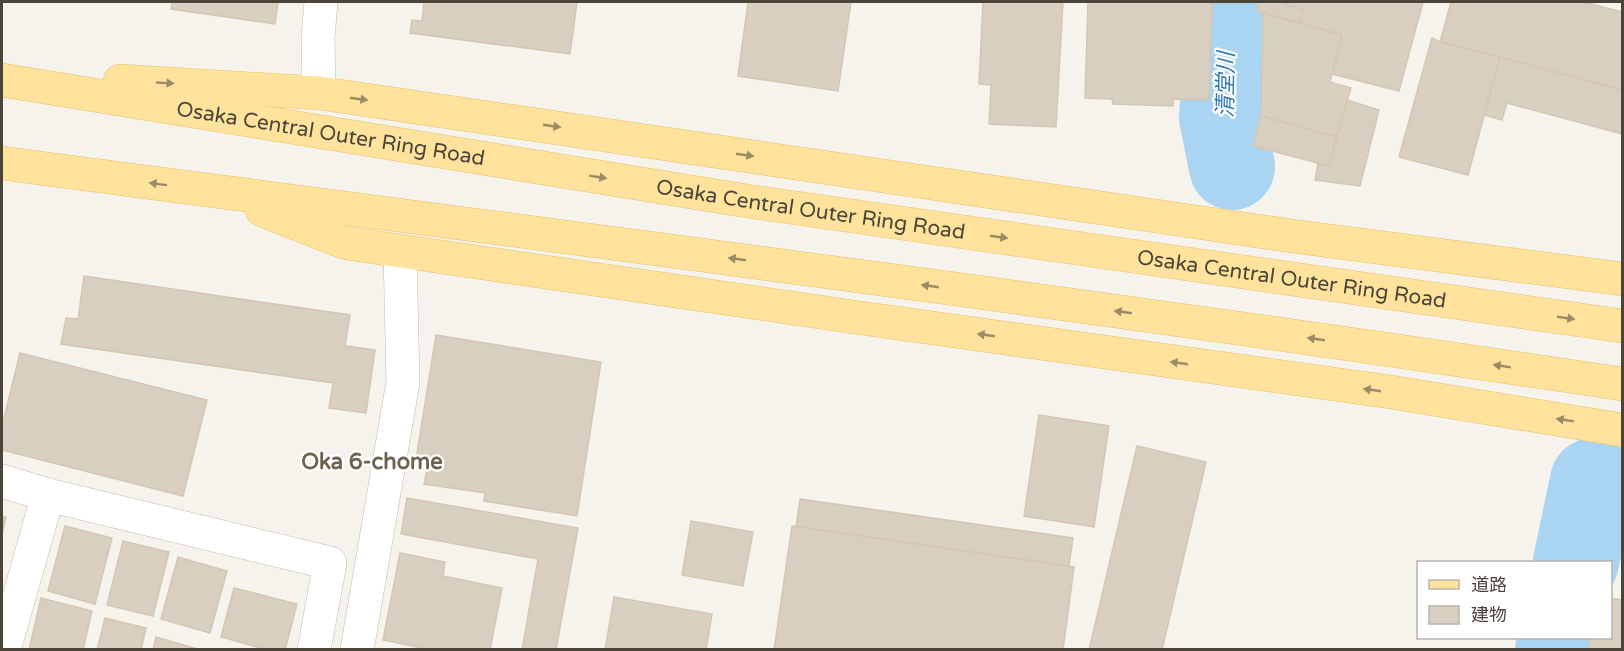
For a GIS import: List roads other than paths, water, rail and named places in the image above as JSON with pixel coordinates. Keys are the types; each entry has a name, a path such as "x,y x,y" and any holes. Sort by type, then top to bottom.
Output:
{"main road":[{"path":"2,73 319,93 1292,236 1623,279"},
{"name":"Osaka Central Outer Ring Road","path":"2,80 747,201 1623,326"},
{"path":"2,164 738,259 1623,384"},
{"path":"216,191 346,243 1391,392 1623,429"}],"street":[{"path":"319,93 318,37 321,2"},
{"path":"357,650 403,382 400,251"},
{"path":"2,481 48,495 330,563 314,650"},
{"path":"4,650 48,495"}],"waterway":[{"name":"清堂川","path":"1229,2 1222,117 1232,167"},
{"name":"清堂川","path":"1576,561 1593,481"},
{"name":"清堂川","path":"1558,650 1560,639"}],"district":[{"name":"Oka 6-chome","path":"372,462"}]}
